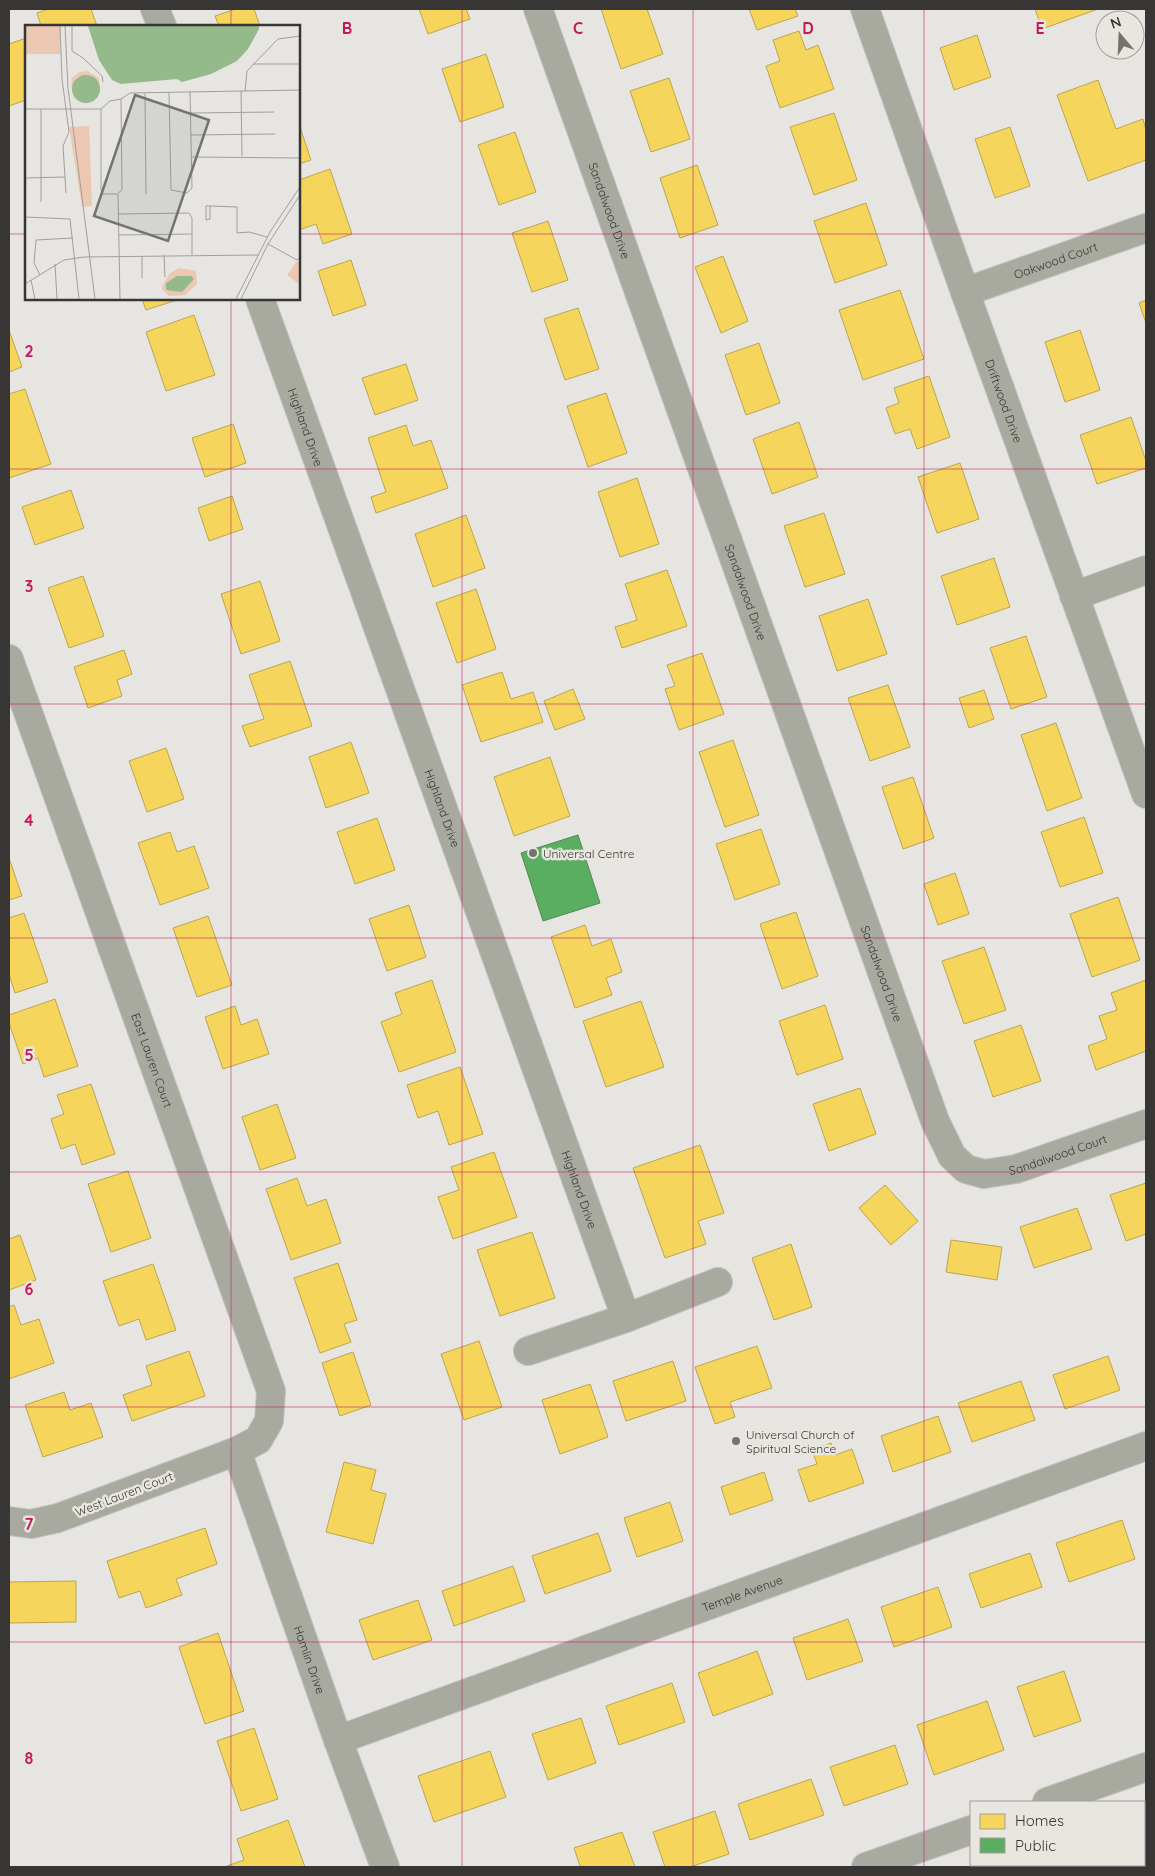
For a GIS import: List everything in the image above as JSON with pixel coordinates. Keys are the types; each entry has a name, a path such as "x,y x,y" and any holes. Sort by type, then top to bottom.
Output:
{"street":[{"path":"155,9 162,25"},
{"name":"Sandalwood Drive","path":"538,9 935,1121 952,1156 966,1169"},
{"name":"Driftwood Drive","path":"865,9 1146,794"},
{"name":"Oakwood Court","path":"965,292 1146,228"},
{"name":"Highland Drive","path":"260,300 626,1318"},
{"path":"1074,596 1146,570"},
{"name":"East Lauren Court","path":"9,659 271,1391 269,1421 258,1440 236,1451"},
{"name":"Sandalwood Court","path":"966,1169 984,1174 1016,1169 1146,1124"},
{"path":"528,1351 626,1318 718,1282"},
{"name":"Temple Avenue","path":"338,1740 1146,1446"},
{"name":"West Lauren Court","path":"9,1521 31,1524 58,1518 236,1451"},
{"name":"Hamlin Drive","path":"236,1451 385,1867"},
{"path":"1050,1801 1146,1767"},
{"path":"866,1867 970,1830"}],"building: Homes":[{"path":"49,9 91,9 97,25 41,25 37,13"},
{"path":"236,9 254,9 260,25 219,25 215,16"},
{"path":"419,9 466,9 470,19 428,34"},
{"path":"601,9 647,9 663,54 621,69"},
{"path":"749,9 795,9 798,16 757,30"},
{"path":"1035,9 1098,9 1095,10 1042,29"},
{"path":"799,31 806,50 818,45 834,89 780,108 766,66 780,61 773,40"},
{"path":"977,35 991,77 954,90 940,48"},
{"path":"25,38 25,100 9,106 9,44"},
{"path":"486,54 504,107 460,122 442,69"},
{"path":"669,78 690,139 651,152 630,91"},
{"path":"1098,80 1116,129 1143,119 1146,130 1146,160 1088,181 1057,95"},
{"path":"834,113 857,180 814,195 790,127"},
{"path":"300,127 311,160 300,164"},
{"path":"1010,127 1030,186 995,198 975,139"},
{"path":"515,132 536,192 499,205 478,145"},
{"path":"697,165 718,225 680,238 660,178"},
{"path":"330,169 352,234 323,244 316,224 300,230 300,180"},
{"path":"866,203 887,265 835,283 814,221"},
{"path":"548,221 568,280 532,292 512,233"},
{"path":"723,256 748,321 721,333 695,267"},
{"path":"351,260 366,305 333,316 318,271"},
{"path":"900,290 924,359 863,380 839,310"},
{"path":"142,300 177,300 146,310"},
{"path":"1146,300 1146,323 1139,303"},
{"path":"578,308 599,369 565,380 544,319"},
{"path":"194,315 215,375 166,391 146,332"},
{"path":"9,330 22,367 9,372"},
{"path":"1080,330 1100,390 1065,402 1045,342"},
{"path":"759,343 780,403 746,415 725,355"},
{"path":"406,364 418,400 375,415 362,378"},
{"path":"929,376 950,437 917,449 910,429 895,434 886,408 899,403 894,388"},
{"path":"25,389 51,464 9,478 9,394"},
{"path":"606,393 627,453 588,467 567,406"},
{"path":"1131,417 1146,461 1146,468 1097,484 1080,435"},
{"path":"799,422 818,477 772,494 753,439"},
{"path":"233,424 246,463 205,477 192,438"},
{"path":"406,425 413,446 431,440 448,488 376,513 371,497 386,492 368,438"},
{"path":"960,463 979,519 937,533 918,477"},
{"path":"637,478 659,544 620,557 598,492"},
{"path":"71,490 84,528 35,545 22,507"},
{"path":"232,496 243,529 209,541 198,508"},
{"path":"824,513 845,574 805,587 784,526"},
{"path":"466,515 485,568 433,587 415,534"},
{"path":"994,558 1010,607 957,625 941,576"},
{"path":"667,570 687,626 622,648 615,627 637,620 625,584"},
{"path":"83,576 104,636 69,648 48,588"},
{"path":"260,581 280,641 241,654 221,594"},
{"path":"476,589 496,649 457,663 436,603"},
{"path":"868,599 887,654 837,671 819,616"},
{"path":"1026,636 1047,697 1011,709 990,648"},
{"path":"124,650 132,674 117,680 122,696 88,708 74,667"},
{"path":"702,653 724,714 679,730 665,689 675,686 667,665"},
{"path":"290,661 312,726 250,747 242,726 264,719 249,675"},
{"path":"502,672 511,699 533,692 543,722 481,742 462,685"},
{"path":"888,685 910,747 870,761 848,698"},
{"path":"573,689 585,719 555,730 544,701"},
{"path":"984,690 994,719 969,728 959,698"},
{"path":"1056,723 1082,798 1047,811 1021,735"},
{"path":"733,740 759,815 725,827 699,752"},
{"path":"351,742 369,793 326,808 309,757"},
{"path":"166,748 184,799 147,812 129,761"},
{"path":"550,757 570,816 514,836 494,777"},
{"path":"913,777 934,838 903,849 882,787"},
{"path":"1084,817 1103,873 1060,887 1041,832"},
{"path":"377,818 395,870 355,884 337,832"},
{"path":"761,829 780,884 735,900 716,844"},
{"path":"170,832 177,852 194,846 209,888 160,905 138,843"},
{"path":"9,858 22,896 9,900"},
{"path":"955,873 969,914 938,925 924,884"},
{"path":"1118,897 1140,960 1092,977 1070,914"},
{"path":"409,905 426,957 387,971 369,919"},
{"path":"796,912 818,976 782,989 760,924"},
{"path":"24,913 48,982 15,993 9,974 9,918"},
{"path":"208,916 232,985 197,997 173,928"},
{"path":"585,925 592,946 611,939 622,972 606,978 612,995 575,1008 551,937"},
{"path":"984,947 1006,1010 964,1024 942,961"},
{"path":"432,980 456,1052 399,1072 381,1022 402,1014 395,993"},
{"path":"1146,980 1146,1051 1096,1070 1088,1046 1107,1039 1099,1016 1117,1010 1111,993"},
{"path":"55,999 78,1066 44,1077 38,1058 23,1064 9,1023 9,1015"},
{"path":"641,1001 664,1067 606,1087 583,1021"},
{"path":"825,1005 843,1059 797,1075 779,1021"},
{"path":"235,1006 241,1025 257,1019 269,1054 223,1069 205,1017"},
{"path":"1021,1025 1041,1081 993,1097 974,1041"},
{"path":"460,1067 483,1134 449,1145 438,1111 418,1118 407,1085"},
{"path":"91,1084 115,1154 82,1165 75,1144 61,1149 51,1119 64,1114 57,1095"},
{"path":"860,1088 876,1134 829,1151 813,1104"},
{"path":"277,1104 296,1158 260,1170 242,1117"},
{"path":"700,1145 724,1213 698,1221 706,1244 665,1258 633,1168"},
{"path":"494,1152 517,1217 453,1239 438,1197 459,1190 451,1167"},
{"path":"128,1171 151,1238 111,1252 88,1184"},
{"path":"297,1178 307,1206 326,1199 341,1243 291,1260 266,1189"},
{"path":"1146,1183 1146,1234 1126,1241 1110,1195"},
{"path":"885,1185 918,1221 891,1245 859,1208"},
{"path":"1077,1208 1092,1249 1034,1268 1020,1227"},
{"path":"532,1232 555,1298 500,1316 477,1250"},
{"path":"20,1235 36,1280 9,1290 9,1239"},
{"path":"951,1240 1002,1247 997,1280 946,1272"},
{"path":"791,1244 812,1307 774,1320 752,1258"},
{"path":"338,1263 357,1320 344,1324 351,1342 320,1353 294,1278"},
{"path":"153,1264 176,1330 146,1340 139,1319 119,1326 103,1281"},
{"path":"14,1305 21,1325 39,1319 54,1363 9,1379 9,1307"},
{"path":"479,1341 502,1407 464,1420 441,1354"},
{"path":"757,1346 772,1388 730,1402 735,1417 715,1424 695,1367"},
{"path":"189,1351 205,1396 132,1421 123,1395 152,1385 146,1366"},
{"path":"353,1352 371,1405 340,1416 322,1363"},
{"path":"1108,1356 1120,1390 1065,1409 1053,1375"},
{"path":"673,1361 686,1401 626,1421 613,1381"},
{"path":"1021,1381 1035,1420 972,1442 958,1403"},
{"path":"590,1384 608,1437 560,1454 542,1400"},
{"path":"64,1392 70,1410 91,1403 103,1437 43,1457 25,1405"},
{"path":"938,1416 951,1452 893,1472 881,1436"},
{"path":"831,1443 835,1455 852,1449 864,1483 809,1502 798,1470 817,1464 812,1450"},
{"path":"344,1462 376,1470 371,1490 386,1494 373,1544 326,1532"},
{"path":"764,1472 773,1500 730,1515 721,1487"},
{"path":"670,1502 683,1541 637,1557 624,1518"},
{"path":"1122,1520 1135,1559 1069,1582 1056,1543"},
{"path":"205,1528 217,1564 176,1579 182,1595 146,1608 140,1591 119,1598 107,1561"},
{"path":"598,1533 611,1571 545,1594 532,1556"},
{"path":"1030,1553 1042,1587 981,1608 969,1574"},
{"path":"513,1566 525,1601 454,1626 442,1591"},
{"path":"76,1581 76,1622 9,1623 9,1582"},
{"path":"938,1587 952,1627 894,1647 881,1607"},
{"path":"418,1600 432,1640 373,1660 359,1620"},
{"path":"848,1619 863,1661 807,1680 793,1638"},
{"path":"218,1633 244,1711 205,1724 179,1647"},
{"path":"757,1651 773,1694 713,1716 698,1673"},
{"path":"1064,1671 1081,1721 1034,1737 1017,1687"},
{"path":"672,1683 685,1722 619,1745 606,1706"},
{"path":"987,1701 1004,1750 934,1775 917,1725"},
{"path":"581,1718 596,1763 548,1780 532,1734"},
{"path":"254,1728 278,1799 241,1811 217,1741"},
{"path":"895,1745 908,1784 844,1806 830,1767"},
{"path":"490,1751 506,1797 434,1822 418,1776"},
{"path":"811,1779 824,1815 750,1840 738,1804"},
{"path":"715,1811 729,1854 690,1867 665,1867 653,1832"},
{"path":"288,1820 305,1867 224,1867 244,1860 237,1839"},
{"path":"622,1832 635,1867 577,1867 580,1866 574,1848"},
{"path":"1062,1866 1143,1867 1062,1867"}],"building: Public":[{"path":"578,835 600,903 543,921 521,853"}],"place":[{"name":"Universal Centre","path":"533,853"},
{"name":"Universal Church of Spiritual Science","path":"736,1441"}]}
